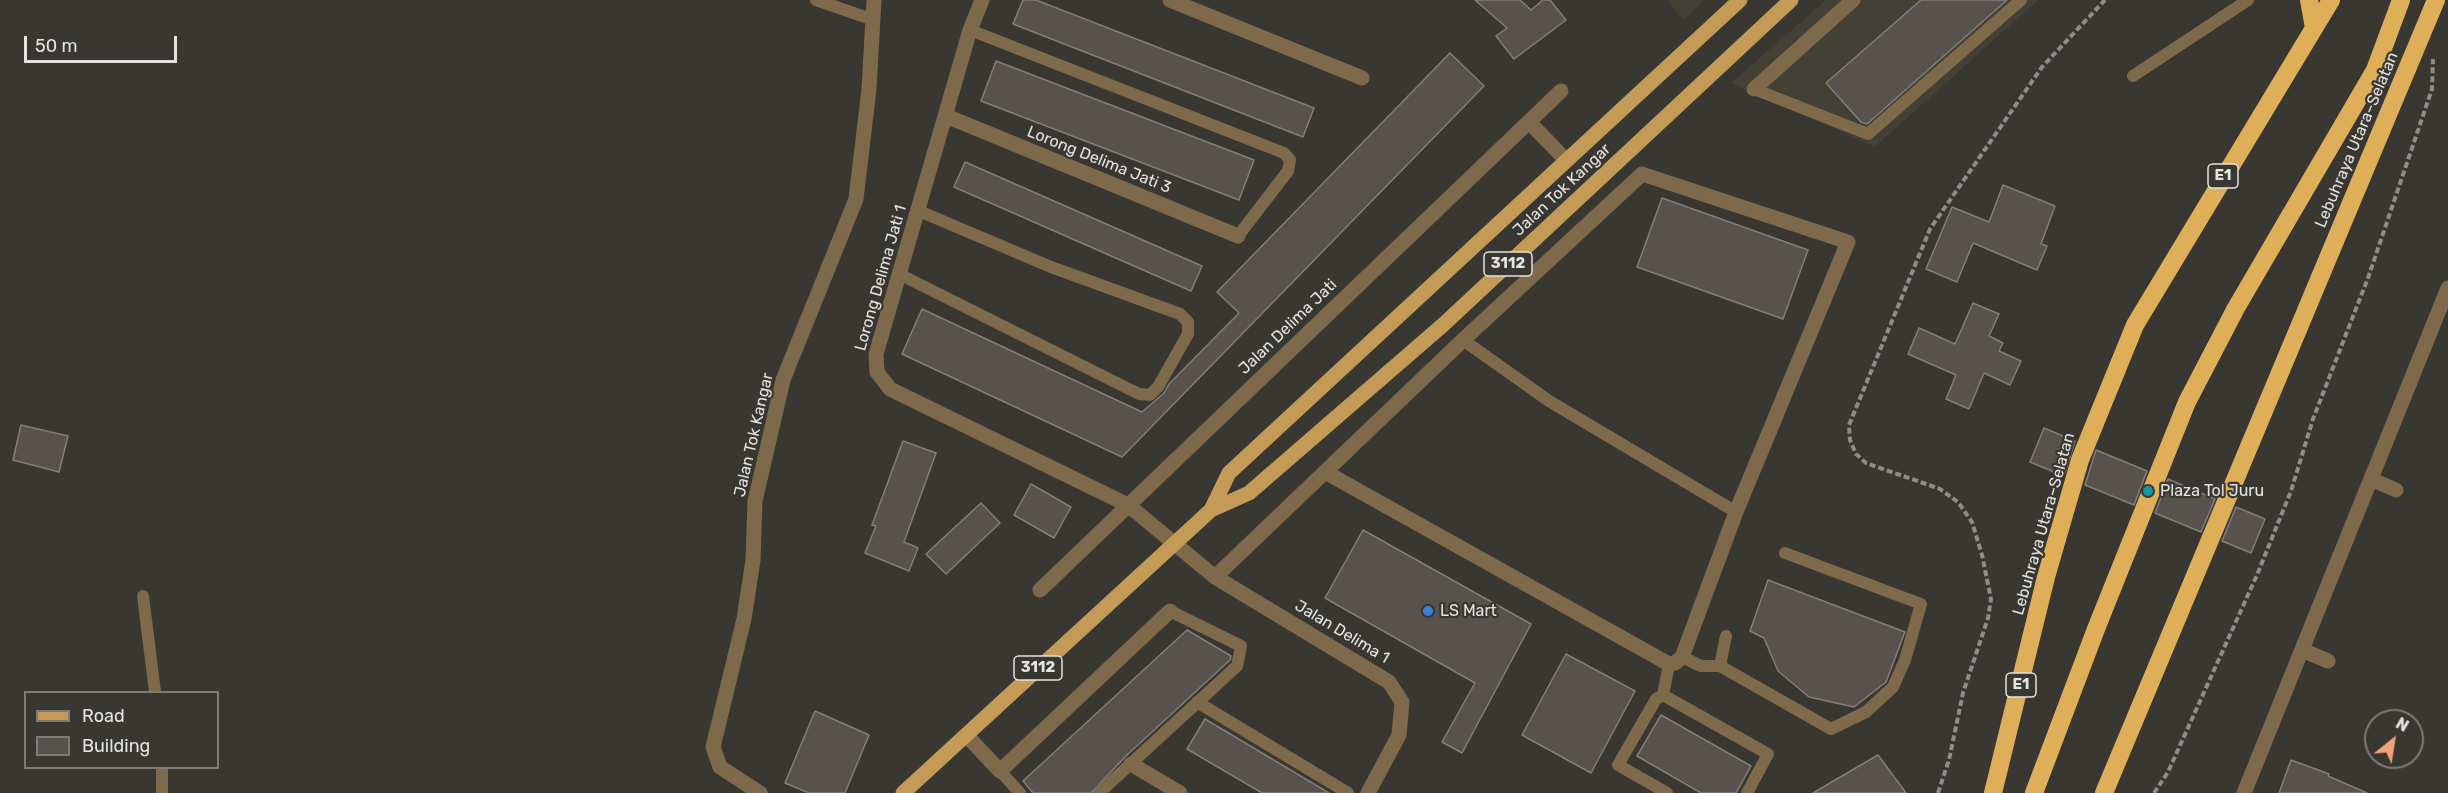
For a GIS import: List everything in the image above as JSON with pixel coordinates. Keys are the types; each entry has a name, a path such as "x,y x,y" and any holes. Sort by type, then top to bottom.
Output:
{"highway":[{"path":"2309,0 2314,28"},
{"name":"Lebuhraya Utara–Selatan","path":"1993,793 2046,577 2080,460 2135,325 2331,0"},
{"path":"2034,793 2096,629 2187,402 2236,308 2375,70 2401,0"},
{"name":"Lebuhraya Utara–Selatan","path":"2104,793 2436,0"}],"main road":[{"name":"Jalan Tok Kangar","path":"1211,510 1230,473 1740,0"},
{"name":"Jalan Tok Kangar","path":"903,793 1211,510 1249,493 1444,324 1791,0"}],"street":[{"name":"Jalan Tok Kangar","path":"760,793 720,767 713,747 744,619 753,560 756,501 783,380 856,199 868,89 874,0"},
{"name":"Lorong Delima Jati 1","path":"982,0 970,30 901,275 876,354 877,372 890,389 1128,505 1174,544"},
{"path":"1170,0 1362,78"},
{"path":"1754,89 1853,0"},
{"name":"Jalan Delima Jati","path":"1040,590 1561,91"},
{"name":"Lorong Delima Jati 3","path":"946,116 1238,236"},
{"path":"1529,122 1566,160"},
{"path":"1215,577 1463,340 1642,174 1848,242 1675,661 1325,472"},
{"path":"2244,793 2446,297"},
{"path":"1444,324 1463,340"},
{"path":"2371,479 2396,490"},
{"name":"Jalan Delima 1","path":"1174,544 1215,577 1389,682 1402,702 1399,735 1368,793"},
{"path":"967,736 1000,771 1170,611"},
{"path":"2302,650 2328,661"},
{"path":"1131,764 1180,793"}],"lane":[{"path":"816,0 871,19"},
{"path":"1754,89 1868,134 2021,0"},
{"path":"2133,76 2248,0"},
{"path":"970,30 1284,153 1290,160 1288,171 1238,236"},
{"path":"901,275 1139,394 1150,395 1158,387 1188,334 1188,322 1180,314 1051,267 919,211"},
{"path":"1463,340 1549,401 1736,512"},
{"path":"1667,793 1618,765 1656,699 1663,695 1675,661 1701,666 1720,666 1831,729 1866,712 1893,687 1905,660 1922,604 1785,553"},
{"path":"143,596 155,691"},
{"path":"1099,793 1237,666 1241,646 1170,611"},
{"path":"1720,666 1726,636"},
{"path":"1663,695 1768,754 1747,793"},
{"path":"1197,702 1348,793"},
{"path":"162,769 162,793"},
{"path":"1000,771 1020,793"}],"path":[{"path":"1938,793 1949,760 1963,693 1988,618 1991,599 1982,555 1972,522 1958,502 1940,489 1866,463 1853,447 1848,425 1929,229 2042,67 2105,0"},
{"path":"2154,793 2168,772 2253,585 2291,491 2313,419 2368,278 2432,89 2433,56"}],"shaded area":[{"path":"1668,0 1705,0 1683,21"},
{"path":"1826,0 2038,0 1875,147 1731,83"}],"building":[{"path":"1023,0 1036,0 1314,108 1303,137 1013,24"},
{"path":"1475,0 1520,0 1531,10 1543,0 1550,0 1566,20 1514,59 1496,36 1507,28"},
{"path":"1921,0 2007,0 1867,124 1861,122 1826,83"},
{"path":"1450,53 1484,86 1122,457 902,354 922,309 1142,412 1164,393 1169,384 1239,313 1217,292"},
{"path":"996,61 1254,160 1239,200 981,101"},
{"path":"965,162 1202,266 1191,291 954,187"},
{"path":"2003,185 2055,206 2041,244 2047,246 2037,270 1973,243 1957,282 1926,269 1952,207 1989,222"},
{"path":"1662,198 1808,250 1783,319 1637,267"},
{"path":"1973,303 1999,314 1989,336 2003,343 1999,351 2021,361 2010,385 1984,373 1969,409 1946,399 1956,375 1908,354 1919,328 1955,344"},
{"path":"21,425 68,436 59,472 13,460"},
{"path":"2044,428 2075,441 2064,476 2030,462"},
{"path":"903,441 936,453 904,542 918,548 909,571 865,553 876,526 872,525"},
{"path":"2096,450 2147,471 2134,505 2085,485"},
{"path":"2168,479 2215,499 2201,532 2155,513"},
{"path":"1031,484 1071,507 1054,538 1014,515"},
{"path":"981,503 1000,523 946,574 926,554"},
{"path":"2236,507 2265,519 2251,553 2222,541"},
{"name":"LS Mart","path":"1363,530 1531,624 1462,753 1442,742 1475,683 1325,598"},
{"path":"1768,580 1905,632 1886,682 1854,707 1809,697 1778,671 1764,638 1750,631"},
{"path":"1187,630 1231,656 1230,660 1126,756 1091,793 1033,793 1023,781"},
{"path":"1566,654 1635,691 1591,773 1522,735"},
{"path":"815,711 869,735 845,793 809,793 785,783"},
{"path":"1661,715 1751,766 1736,793 1701,793 1637,756"},
{"path":"1205,719 1329,793 1262,793 1187,749"},
{"path":"1878,755 1906,793 1813,793"},
{"path":"2291,760 2329,774 2328,776 2367,793 2279,793"}],"place":[{"name":"Plaza Tol Juru","path":"2148,491"},
{"name":"LS Mart","path":"1428,611"}]}
